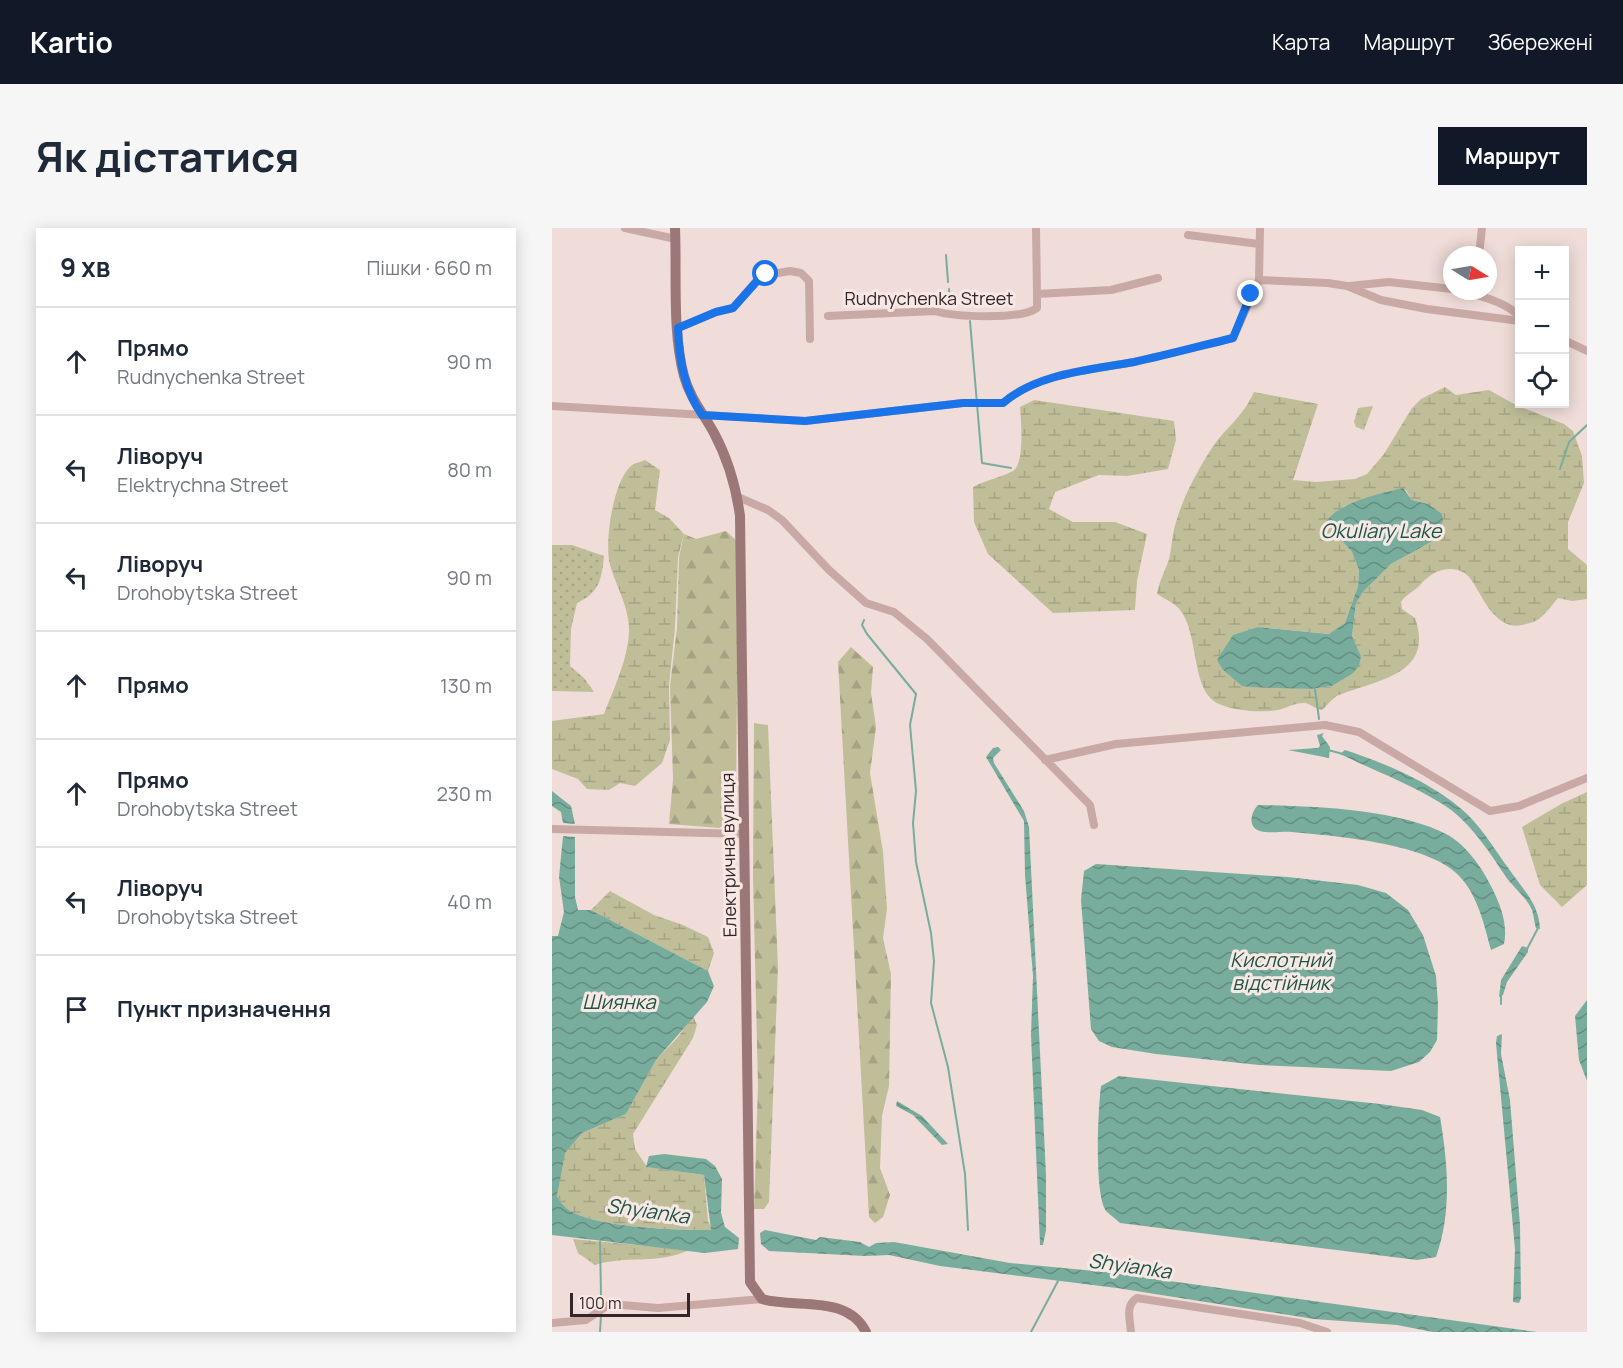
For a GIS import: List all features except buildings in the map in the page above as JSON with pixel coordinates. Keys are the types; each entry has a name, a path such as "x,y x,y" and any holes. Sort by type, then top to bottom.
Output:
{"street":[{"path":"625,228 675,234"},
{"path":"1036,228 1037,294"},
{"path":"552,406 805,421 963,403 1003,403 1015,393 1078,371 1133,362 1233,338 1259,280 1260,228"},
{"path":"1480,246 1482,228"},
{"name":"Електрична вулиця","path":"675,234 678,328 684,375 694,403 721,446 738,497 741,542 745,834 748,1269 750,1281 762,1299"},
{"path":"1188,236 1259,244"},
{"path":"678,328 716,312 733,308 766,274 790,271 801,273 809,281 810,339"},
{"name":"Rudnychenka Street","path":"828,316 934,311 948,315 1022,314 1037,308 1037,294 1111,290 1158,278"},
{"path":"1259,280 1347,286 1389,282 1443,289"},
{"path":"1347,286 1381,300 1427,309 1515,318"},
{"path":"1490,300 1515,314"},
{"path":"1569,342 1587,351"},
{"path":"738,497 768,510 866,603 894,612 927,639 1090,806 1094,825"},
{"path":"1045,760 1116,744 1325,725 1359,732 1490,811 1519,806 1587,778"},
{"path":"552,829 745,834"},
{"path":"1131,1332 1129,1308 1137,1298 1300,1323 1327,1332"},
{"path":"552,1323 586,1320 610,1304 658,1308 762,1299 838,1307 850,1312 866,1332"}],"green space":[{"path":"1445,387 1456,395 1489,390 1515,404 1515,408 1524,408 1564,424 1573,431 1582,456 1584,483 1568,522 1568,549 1587,565 1587,599 1572,601 1558,598 1539,619 1517,626 1501,621 1494,615 1469,577 1463,572 1456,569 1441,570 1427,578 1401,602 1402,609 1415,618 1419,637 1417,652 1398,672 1337,696 1322,710 1305,703 1264,711 1240,710 1219,704 1203,687 1186,621 1173,603 1157,594 1169,559 1179,513 1190,486 1210,451 1239,416 1254,392 1318,404 1293,480 1316,482 1355,479 1367,474 1384,454 1412,408 1421,399","holes":["1394,490 1406,490 1412,500 1428,504 1431,542 1391,564 1363,592 1356,603 1352,636 1361,656 1352,674 1332,686 1311,689 1242,685 1223,670 1258,627 1330,634 1345,623 1358,586 1359,570 1352,552 1326,523 1344,506"]},
{"path":"1034,400 1174,421 1176,440 1168,469 1127,476 1099,475 1055,492 1049,509 1073,522 1115,522 1147,534 1137,581 1135,610 1053,613 988,554 974,522 973,487 1009,473 1017,467 1021,451 1020,407"},
{"path":"1373,406 1364,430 1356,427 1354,422 1358,408"},
{"path":"645,460 660,470 655,510 669,518 684,534 678,557 675,628 669,685 670,740 662,763 635,786 620,783 609,790 587,789 578,779 552,769 552,721 604,714 621,671 629,638 629,627 624,603 610,565 609,528 615,497 625,473 632,465"},
{"path":"726,531 738,542 736,818 719,828 669,824 673,779 670,686 677,628 679,557 684,534 696,539"},
{"path":"552,545 572,545 604,556 598,584 590,595 577,603 571,629 570,666 584,678 594,692 552,691"},
{"path":"851,647 873,667 871,693 876,727 870,773 883,852 887,909 883,938 891,974 889,1086 882,1116 880,1168 890,1195 883,1217 875,1223 869,1217 838,662"},
{"path":"754,723 768,725 778,968 769,1202 764,1209 754,1209 758,1085 753,877"},
{"path":"1587,792 1587,885 1562,907 1540,885 1522,827"},
{"path":"610,891 654,915 708,937 714,953 708,971 591,910"},
{"path":"693,1016 697,1025 693,1038 633,1134 635,1149 647,1167 704,1175 708,1221 712,1230 617,1224 598,1221 569,1210 557,1196 564,1153 582,1133 626,1114 656,1060 678,1037"},
{"path":"573,1239 689,1250 677,1255 654,1259 595,1265 578,1253"}],"water":[{"name":"Okuliary Lake","path":"1403,488 1412,500 1428,504 1442,514 1443,521 1431,542 1391,564 1363,592 1356,603 1352,636 1361,656 1359,666 1352,674 1332,686 1311,689 1242,686 1223,670 1217,660 1233,635 1258,627 1329,634 1345,623 1358,586 1359,570 1352,552 1326,523 1331,516 1349,504"},
{"path":"1324,733 1322,736 1330,747 1329,758 1288,750 1318,748 1320,746 1317,735"},
{"path":"998,747 1001,750 993,758 994,763 1024,811 1029,827 1046,1175 1046,1230 1043,1245 1040,1245 1031,1035 1033,976 1025,875 1024,821 986,757 993,748"},
{"path":"1345,750 1377,761 1426,784 1467,814 1529,897 1537,912 1540,929 1536,928 1532,910 1526,900 1507,879 1477,836 1462,819 1444,805 1419,791 1340,754"},
{"path":"552,791 571,806 575,824 563,823 561,812 552,806"},
{"path":"1258,805 1304,806 1381,814 1406,819 1448,835 1468,852 1488,881 1503,916 1504,944 1491,950 1479,908 1469,889 1455,872 1440,862 1422,854 1378,843 1310,834 1260,831 1252,823 1254,811"},
{"name":"Шиянка","path":"563,836 575,837 575,897 578,910 591,910 708,971 714,986 707,1002 656,1060 626,1114 582,1133 565,1153 557,1196 569,1210 598,1221 638,1227 711,1230 704,1175 646,1167 649,1156 664,1154 706,1159 715,1166 722,1179 721,1213 725,1227 739,1238 738,1249 705,1253 552,1235 552,936 558,936 564,912 559,877"},
{"name":"Кислотний відстійник","path":"1096,864 1288,877 1358,885 1386,893 1408,910 1423,935 1436,976 1437,1040 1430,1052 1419,1062 1391,1071 1259,1065 1156,1054 1112,1047 1099,1041 1091,1029 1081,900 1084,871"},
{"path":"1522,946 1528,948 1528,952 1507,982 1503,995 1499,997 1501,980"},
{"path":"1587,1000 1587,1081 1579,1060 1575,1016"},
{"path":"1502,1034 1501,1054 1510,1100 1520,1225 1521,1298 1519,1303 1513,1302 1515,1249 1496,1043 1497,1036"},
{"path":"1119,1076 1380,1104 1422,1110 1440,1117 1447,1188 1444,1223 1436,1257 1417,1260 1120,1223 1106,1211 1102,1202 1098,1170 1101,1086"},
{"path":"897,1101 922,1116 948,1144 942,1145 913,1115 896,1106"},
{"path":"765,1230 816,1240 820,1237 860,1242 869,1247 876,1243 894,1242 1010,1263 1105,1272 1537,1332 1433,1332 1397,1325 1314,1319 1117,1288 940,1266 889,1255 769,1251 761,1244 760,1233"}],"waterway":[{"path":"946,255 948,282"},
{"path":"949,289 950,301"},
{"path":"970,321 982,463 1011,468"},
{"path":"1560,469 1569,442 1587,425"},
{"path":"864,620 862,625 867,634 916,694 910,725 916,791 913,823 916,862 931,933 934,961 931,1003 948,1067 965,1174 968,1230"},
{"path":"1315,689 1319,719"},
{"path":"1328,750 1343,754"},
{"path":"1527,949 1538,928"},
{"path":"1501,995 1501,1004"},
{"path":"600,1242 601,1295"},
{"path":"1031,1332 1058,1281"},
{"path":"600,1332 601,1315"}],"route":[{"path":"766,274 733,308 716,312 678,328 684,375 694,403 702,415 805,421 963,403 1003,403 1015,393 1078,371 1133,362 1233,338 1251,294"}],"water label":[{"name":"Shyianka","path":"648,1211"},
{"name":"Shyianka","path":"1130,1266"}]}
